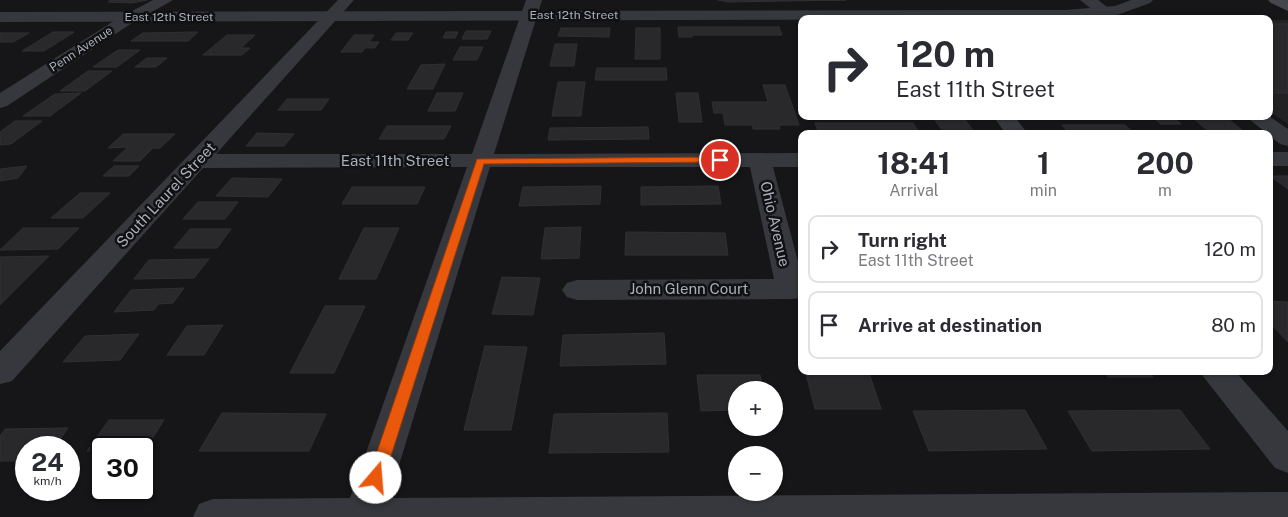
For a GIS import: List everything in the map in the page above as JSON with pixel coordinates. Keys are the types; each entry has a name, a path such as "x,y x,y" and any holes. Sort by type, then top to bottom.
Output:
{"main road":[{"path":"1276,0 1288,6"}],"street":[{"name":"Penn Avenue","path":"0,102 123,22 165,0"},
{"path":"1088,0 1110,15"},
{"name":"East 12th Street","path":"1065,15 1110,15 1145,0"},
{"name":"East 12th Street","path":"0,17 135,17 339,8 532,8 832,15"},
{"name":"South Laurel Street","path":"0,372 339,8"},
{"path":"364,515 532,8"},
{"path":"1005,120 1014,130"},
{"path":"1261,120 1288,139"},
{"path":"1273,159 1288,159"},
{"name":"Ohio Avenue","path":"760,160 796,288"},
{"name":"East 11th Street","path":"198,161 798,160"},
{"name":"John Glenn Court","path":"577,290 796,288"},
{"path":"1218,375 1288,457"},
{"path":"213,517 1288,510"}],"shaded area":[{"path":"1273,20 1288,20 1288,124 1273,114"}],"building":[{"path":"111,0 147,0 132,3 108,2"},
{"path":"718,0 846,0 728,2"},
{"path":"1273,24 1288,24 1288,93 1273,93"},
{"path":"678,27 779,27 782,35 692,35 692,37 679,37"},
{"path":"561,28 610,28 609,37 558,36"},
{"path":"636,28 660,28 660,59 635,59"},
{"path":"466,31 491,31 487,39 462,39"},
{"path":"53,32 74,32 44,51 22,51"},
{"path":"198,32 188,41 131,41 143,33"},
{"path":"446,32 458,32 455,38 443,38"},
{"path":"0,33 29,33 13,42 0,42"},
{"path":"396,33 413,33 408,40 391,40"},
{"path":"227,35 255,35 241,48 250,48 242,55 203,55"},
{"path":"354,35 374,35 369,42 379,42 375,48 365,48 362,52 341,52"},
{"path":"555,44 577,44 574,66 550,66"},
{"path":"460,47 483,47 477,60 453,60"},
{"path":"118,50 140,50 117,67 93,67"},
{"path":"147,58 167,58 156,67 135,67"},
{"path":"445,64 433,89 407,89 421,65"},
{"path":"597,68 666,68 667,80 595,80"},
{"path":"88,71 112,71 85,91 60,91"},
{"path":"558,82 585,82 581,116 552,116"},
{"path":"763,85 785,85 799,125 779,125 780,129 753,129 752,125 725,125 723,113 714,113 712,102 768,102"},
{"path":"81,93 50,116 23,116 55,94"},
{"path":"437,93 463,93 455,111 428,111"},
{"path":"676,93 698,93 702,122 679,122"},
{"path":"287,99 329,99 321,110 278,110"},
{"path":"935,120 965,120 973,130 942,130"},
{"path":"1156,120 1176,120 1181,124 1161,124"},
{"path":"1195,120 1230,120 1242,130 1207,130"},
{"path":"15,121 42,121 11,144 0,145 0,132"},
{"path":"815,123 913,123 917,130 818,130"},
{"path":"1062,125 1125,125 1131,130 1066,130"},
{"path":"387,126 451,126 444,139 379,139"},
{"path":"648,127 649,139 548,140 550,128"},
{"path":"257,133 294,134 284,146 246,146"},
{"path":"123,134 175,134 160,148 153,148 140,161 113,161 128,147 108,148"},
{"path":"27,166 18,178 0,181 0,169"},
{"path":"114,166 139,166 129,176 103,176"},
{"path":"1273,176 1288,176 1288,189 1273,178"},
{"path":"232,178 282,179 268,197 216,196"},
{"path":"601,186 600,204 519,206 523,187"},
{"path":"718,186 721,204 641,205 641,187"},
{"path":"352,187 425,187 417,204 342,204"},
{"path":"80,193 110,193 83,218 51,218"},
{"path":"198,202 238,202 225,219 183,219"},
{"path":"581,227 579,258 541,259 545,228"},
{"path":"23,228 79,228 58,249 0,250"},
{"path":"364,228 399,228 376,279 339,279"},
{"path":"190,229 231,229 217,248 174,248"},
{"path":"626,232 725,233 728,255 625,255"},
{"path":"49,256 0,305 0,257"},
{"path":"209,259 194,278 134,279 149,260"},
{"path":"502,277 540,278 533,315 492,314"},
{"path":"184,288 173,303 158,304 154,310 114,312 131,290"},
{"path":"1273,301 1288,302 1288,342 1273,326"},
{"path":"325,306 365,306 334,373 290,373"},
{"path":"223,325 204,355 167,355 187,326"},
{"path":"664,333 666,364 560,366 563,335"},
{"path":"139,334 120,360 63,362 85,336"},
{"path":"485,346 527,347 511,430 464,430"},
{"path":"697,375 760,375 761,381 728,381 728,410 701,411"},
{"path":"806,375 870,375 881,409 815,409"},
{"path":"1107,375 1152,375 1153,377 1108,377"},
{"path":"1025,410 1047,449 929,451 913,411"},
{"path":"1180,410 1210,449 1092,451 1068,411"},
{"path":"222,413 326,414 309,451 199,451"},
{"path":"667,413 669,452 549,453 554,414"},
{"path":"109,420 164,420 154,436 98,436"},
{"path":"68,428 62,436 15,436 15,461 0,461 0,436 5,429"}],"route":[{"path":"376,478 480,161 720,160"}]}
